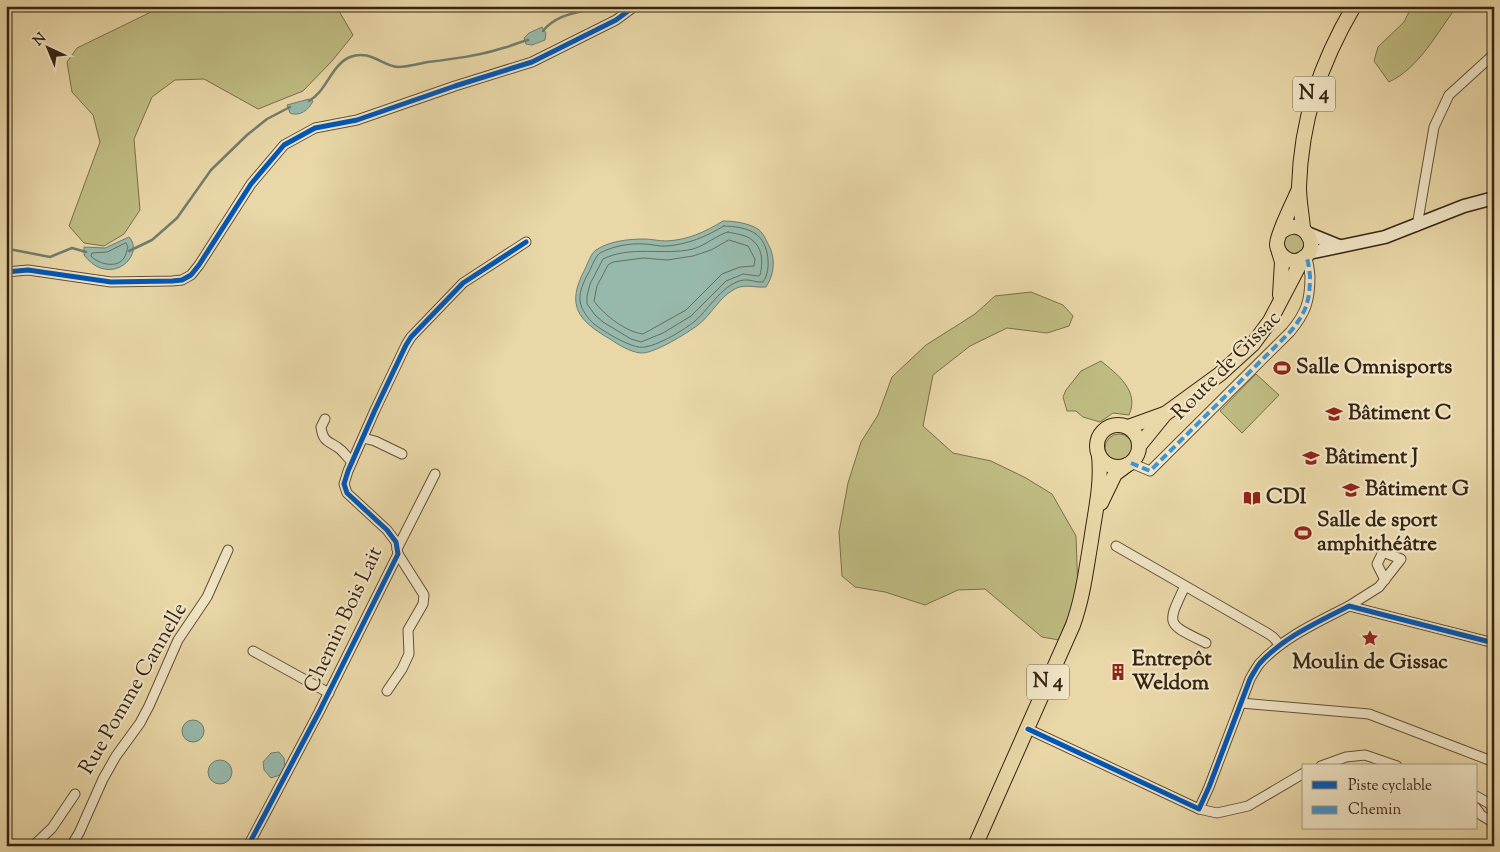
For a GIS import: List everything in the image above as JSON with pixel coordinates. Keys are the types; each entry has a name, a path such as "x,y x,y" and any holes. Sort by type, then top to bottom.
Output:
{"main road":[{"name":"N 4","path":"1306,256 1311,242 1305,231 1299,189 1302,145 1312,101 1329,52 1354,6"},
{"name":"N 4","path":"1279,252 1277,242 1299,189"},
{"path":"1281,232 1294,227 1305,231"},
{"path":"1279,252 1291,261 1306,256"},
{"name":"Route de Gissac","path":"1279,252 1282,262 1279,302"},
{"name":"Route de Gissac","path":"1128,428 1165,414 1211,381 1243,354 1261,334 1306,256"},
{"name":"Route de Gissac","path":"1139,446 1165,414"},
{"name":"N 4","path":"975,846 1028,729 1081,603 1097,510 1101,472 1097,443 1103,431 1115,425 1128,428"},
{"path":"1128,428 1136,436 1139,446"},
{"name":"N 4","path":"1097,510 1115,474 1129,464 1138,454 1139,446"},
{"path":"1099,456 1108,465 1114,467 1129,464"}],"street":[{"path":"6,272 28,270 111,282 182,280 199,265 251,184 284,145 315,128 357,120 532,62 616,20 635,6"},
{"path":"1417,226 1434,127 1449,95 1494,54"},
{"path":"1306,256 1339,246 1370,241 1417,226 1464,206 1494,198"},
{"path":"1305,231 1339,246"},
{"name":"Chemin Bois Lait","path":"248,846 329,693 398,551 396,542 387,530 347,494 344,484 363,438 411,337 463,283 526,242"},
{"name":"Route de Gissac","path":"1129,464 1150,471 1154,468 1294,328 1304,313 1309,298 1309,268 1306,256"},
{"path":"325,419 321,427 323,436 328,442 340,449 352,462"},
{"path":"363,438 375,441 402,454"},
{"path":"387,691 402,669 409,654 408,630 423,604 424,595 398,551 435,474"},
{"path":"1116,546 1274,637 1280,645"},
{"name":"Rue Pomme Cannelle","path":"71,846 79,833 103,779 149,706 178,640 207,597 228,550"},
{"path":"1199,809 1250,680 1259,664 1280,645 1349,606 1379,587 1385,580"},
{"path":"1185,586 1174,610 1172,622 1185,632 1206,643"},
{"path":"1349,606 1494,643"},
{"path":"253,651 329,693"},
{"path":"1241,703 1368,714 1494,762"},
{"path":"1028,729 1199,809 1217,813 1248,806 1302,774"},
{"path":"1327,764 1346,757 1365,755 1391,764"},
{"path":"33,846 52,828 75,794"},
{"path":"1478,797 1490,804 1494,811"},
{"path":"1478,811 1481,815 1494,823"}],"shaded area":[{"path":"158,6 336,6 353,35 332,61 303,91 258,109 204,79 175,80 152,97 134,139 140,210 124,234 104,246 84,243 69,226 100,142 93,115 72,92 67,62 77,48 151,12"},
{"path":"1412,6 1457,6 1418,59 1400,76 1389,82 1374,61 1378,47 1404,22"},
{"path":"1296,230 1309,248 1291,259 1281,241"},
{"path":"1031,292 1063,305 1073,316 1069,326 1047,333 1007,328 970,346 933,375 923,426 953,453 991,461 1026,478 1052,494 1076,536 1078,592 1059,640 1042,637 985,589 958,590 925,605 885,592 855,587 842,576 839,532 848,483 861,442 878,415 892,377 926,345 975,314 995,296"},
{"path":"1101,361 1120,377 1125,384 1132,398 1132,406 1129,415 1113,413 1100,422 1083,417 1076,411 1067,411 1063,397 1066,390 1081,371"},
{"path":"1256,374 1279,395 1242,433 1220,411"},
{"path":"1119,434 1129,438 1133,448 1129,458 1119,462 1109,458 1105,448 1109,438"}],"water":[{"path":"542,27 546,33 545,40 532,45 526,44 524,38 529,33"},
{"path":"309,99 313,101 306,110 297,114 290,113 287,105"},
{"path":"723,221 750,225 758,229 763,235 773,259 773,271 766,287 745,286 733,290 723,297 698,325 670,342 647,352 641,353 621,346 599,332 583,318 578,310 576,292 590,258 596,250 607,244 626,240 666,241 682,239 703,232"},
{"path":"129,237 133,244 133,252 123,266 114,269 104,269 94,265 84,255 84,247 105,248"},
{"path":"193,720 201,723 204,731 201,739 193,742 185,739 182,731 185,723"},
{"path":"279,752 284,758 285,766 280,775 271,778 264,770 263,762 271,753"},
{"path":"215,760 225,760 232,767 232,777 225,784 215,784 208,777 208,767"}],"waterway":[{"path":"543,31 555,20 600,6"},
{"path":"309,101 320,91 338,66 350,57 357,55 370,56 392,66 401,67 494,51 528,40"},
{"path":"129,251 152,240 177,218 211,170 247,135 267,119 290,107"},
{"path":"6,250 50,257 72,248 86,252"}],"marked path":[{"path":"1131,463 1150,471 1290,332 1300,319 1308,300 1310,276 1306,256"}],"cycle path":[{"path":"6,272 28,270 111,282 182,280 191,275 199,265 251,184 284,145 315,128 357,120 532,62 616,20 635,6"},
{"path":"248,846 319,712 398,554 396,542 387,530 347,493 344,484 375,410 411,337 463,283 526,242"},
{"path":"1028,729 1199,809 1253,673 1269,654 1302,631 1349,606 1494,643"}],"place":[{"name":"Salle Omnisports","path":"1282,368"},
{"name":"Bâtiment C","path":"1334,414"},
{"name":"Bâtiment J","path":"1311,458"},
{"name":"Bâtiment G","path":"1351,490"},
{"name":"CDI","path":"1252,498"},
{"name":"Salle de sport amphithéâtre","path":"1303,533"},
{"name":"Moulin de Gissac","path":"1370,638"},
{"name":"Entrepôt Weldom","path":"1118,672"}]}
